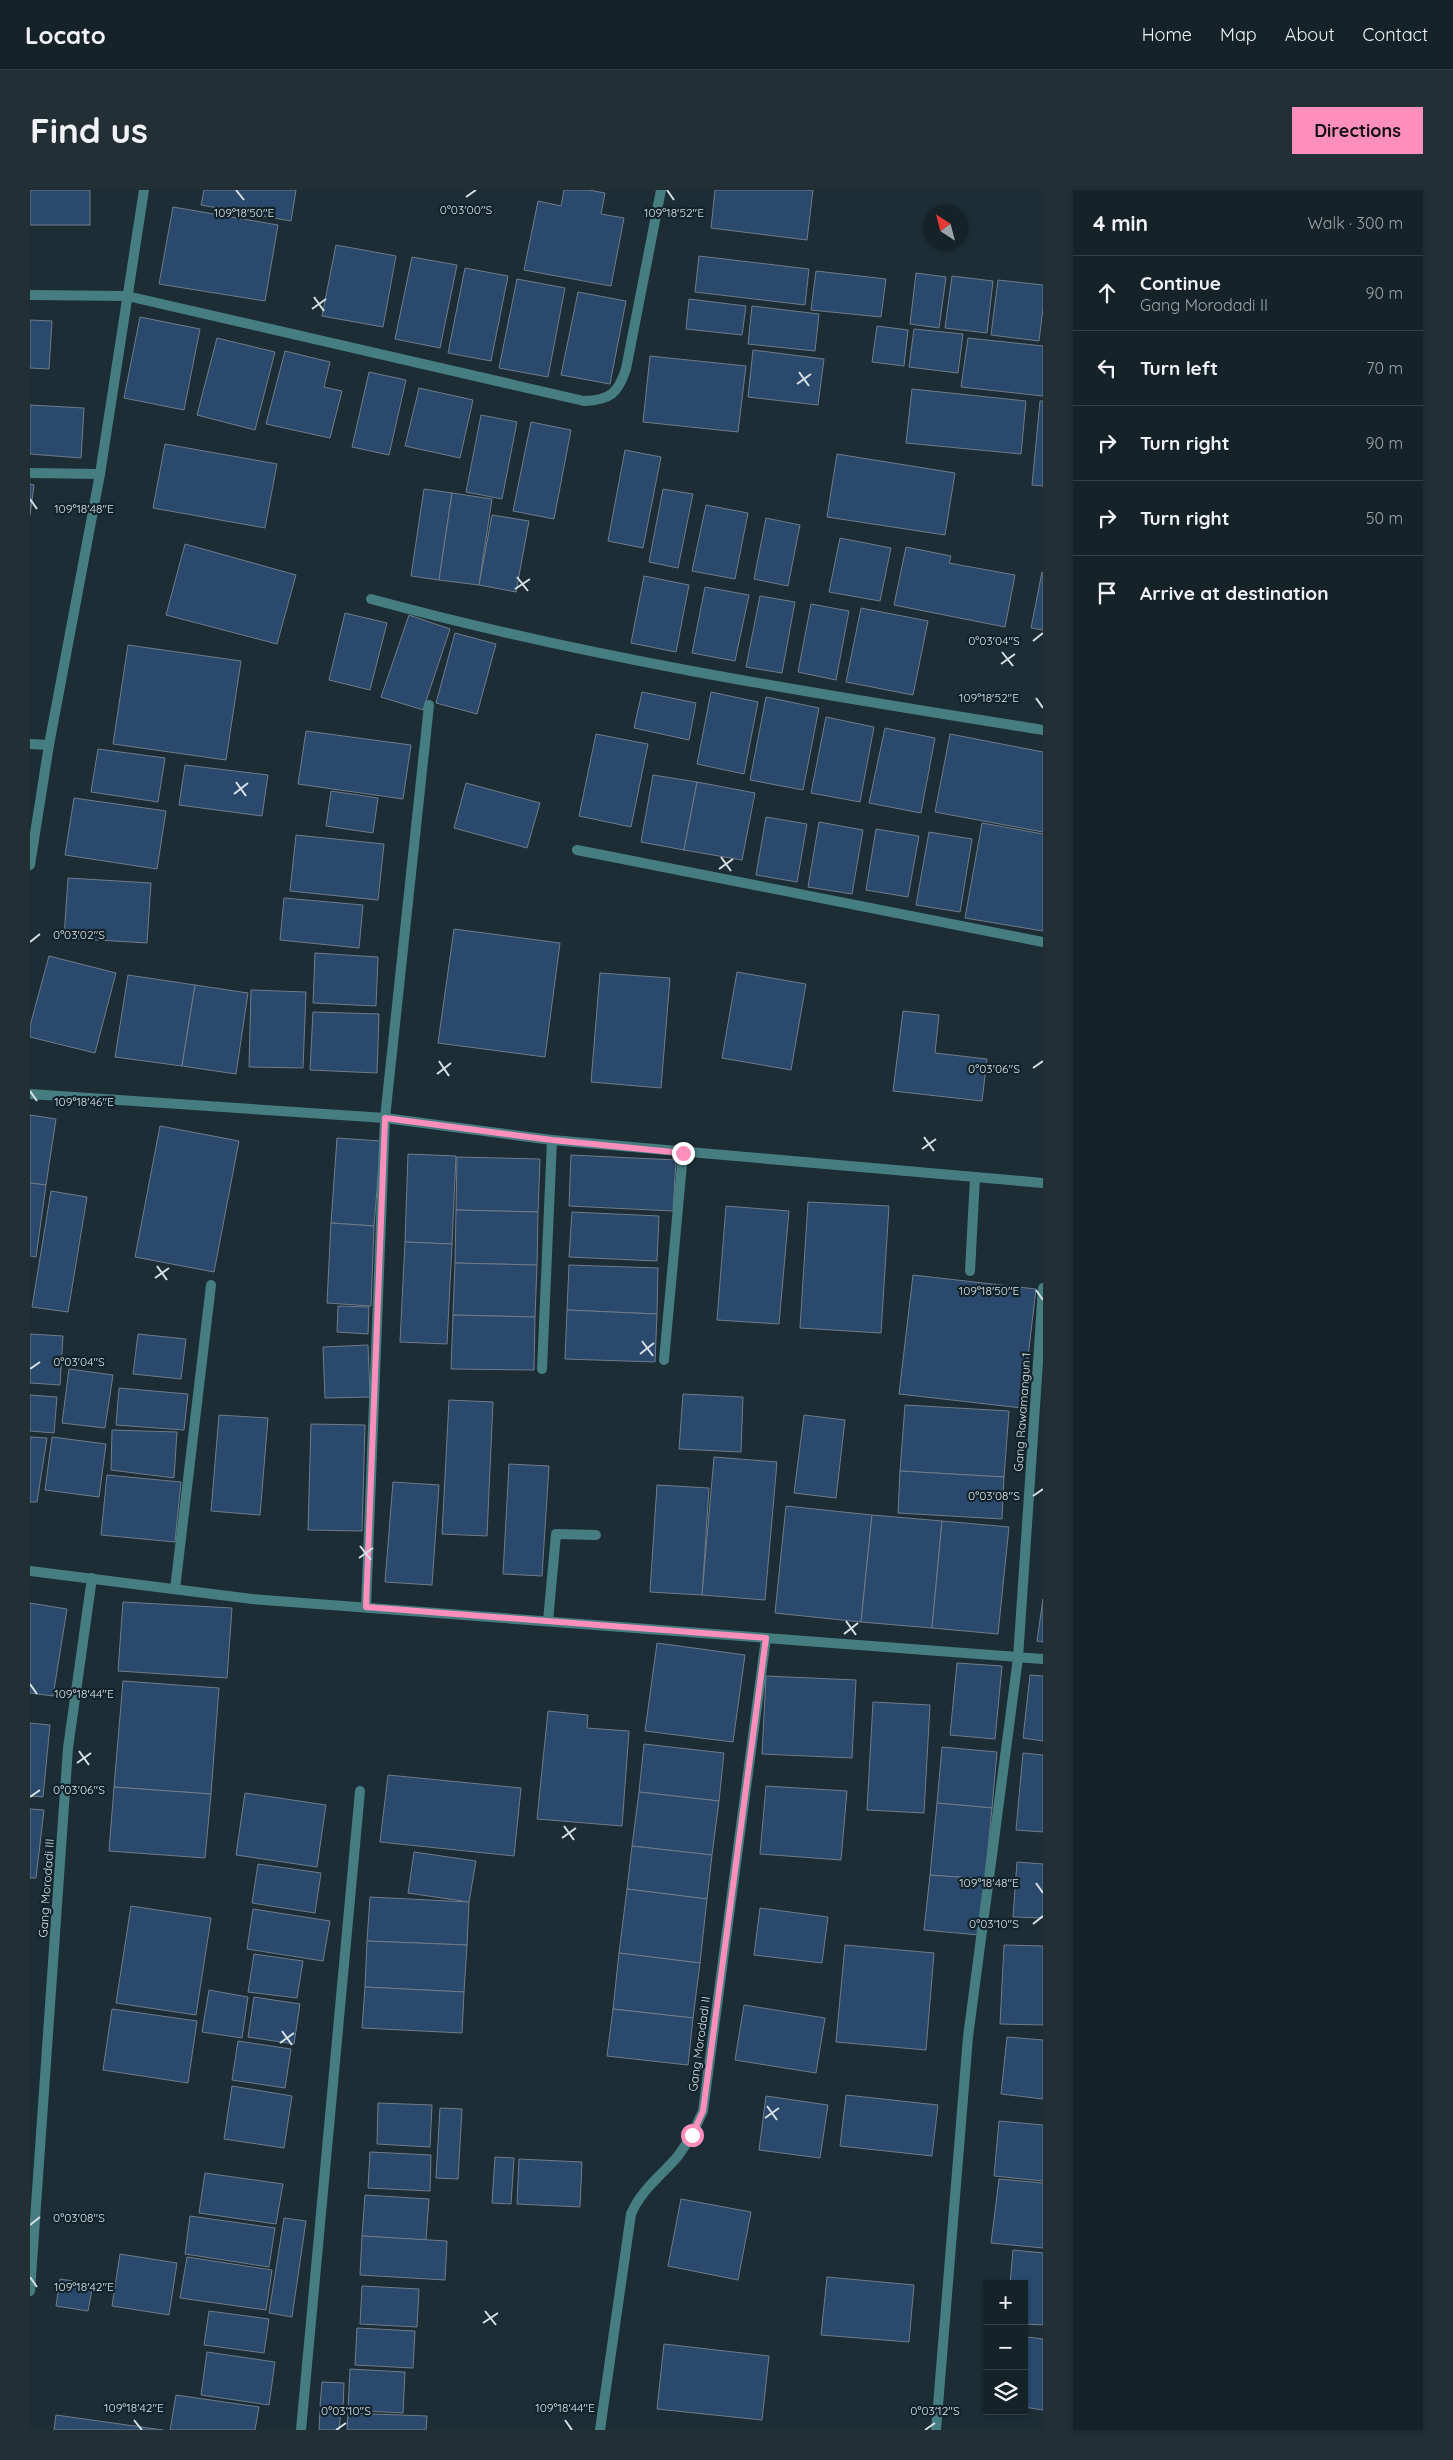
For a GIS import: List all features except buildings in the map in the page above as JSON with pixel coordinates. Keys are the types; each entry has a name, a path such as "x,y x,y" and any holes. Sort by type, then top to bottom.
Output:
{"street":[{"path":"30,865 48,745 100,474 144,190"},
{"path":"30,295 128,296 584,401 602,399 620,387 626,368 661,190"},
{"path":"30,472 100,474"},
{"path":"371,599 459,622 628,658 808,692 1043,730"},
{"path":"366,1607 385,1118 429,706"},
{"path":"30,744 48,745"},
{"path":"577,850 1043,942"},
{"path":"30,1094 385,1118 552,1140 683,1153 1043,1183"},
{"path":"542,1369 552,1140"},
{"path":"664,1360 683,1153"},
{"path":"970,1271 974,1177"},
{"path":"175,1589 211,1285"},
{"name":"Gang Rawamangun 1","path":"936,2430 968,2037 1018,1658 1043,1288"},
{"path":"548,1621 556,1534 596,1535"},
{"path":"30,1570 252,1599 1043,1659"},
{"name":"Gang Morodadi III","path":"30,2291 68,1748 92,1578"},
{"name":"Gang Morodadi II","path":"600,2430 631,2214 638,2198 677,2156 692,2135 703,2111 766,1638"},
{"path":"302,2430 360,1791"}],"route":[{"path":"683,1153 552,1140 385,1118 366,1607 766,1638 703,2111 692,2135"}]}
